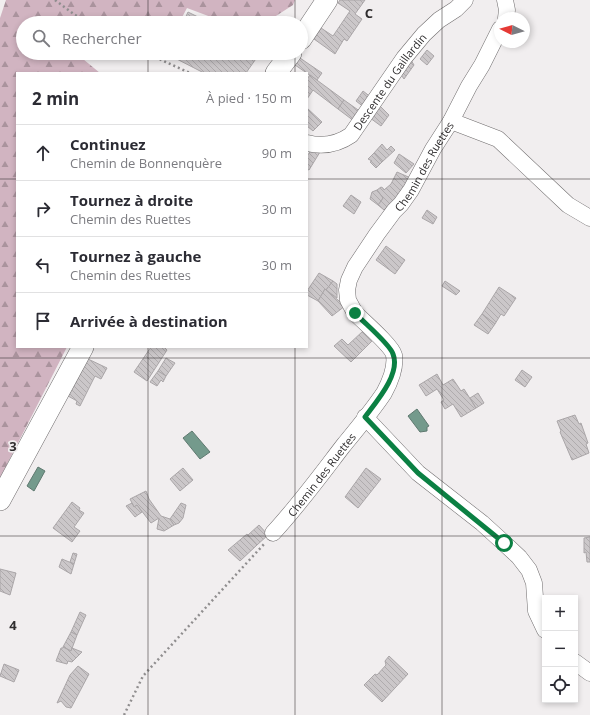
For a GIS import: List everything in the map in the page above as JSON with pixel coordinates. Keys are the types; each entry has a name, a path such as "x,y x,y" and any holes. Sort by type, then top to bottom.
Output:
{"main road":[{"path":"308,28 327,0"},
{"path":"277,72 286,60"},
{"path":"0,500 82,348"}],"street":[{"name":"Descente du Gaillardin","path":"308,143 325,145 342,141 351,135 404,58 424,34 439,20 456,9 465,0"},
{"name":"Chemin des Ruettes","path":"273,534 290,515 384,393 394,365 394,354 351,308 347,290 348,280 377,234 394,211 402,204 411,190 433,149 451,121 494,41"},
{"path":"451,121 498,139 568,205 590,218"},
{"path":"365,417 418,473 482,523 519,558 529,570 534,583 536,611 542,624"},
{"path":"578,664 590,673"}],"path":[{"path":"55,0 77,16"},
{"path":"161,60 188,72"},
{"path":"124,715 144,676 273,534"}],"green space":[{"path":"6,0 295,0 293,5 276,16 208,16 187,8 183,16 16,16 16,60 84,60 99,72 16,72 16,348 66,348 0,478 0,18"}],"shaded area":[{"path":"417,409 429,426 427,427 427,431 420,432 408,416"},
{"path":"192,431 210,452 200,459 183,438"},
{"path":"38,467 45,471 34,491 27,486"}],"building":[{"path":"340,0 365,0 355,14 362,19 347,41 344,39 335,54 314,39 321,28 333,36 350,11 338,3"},
{"path":"188,12 196,16 186,16"},
{"path":"427,50 434,56 427,65 420,59"},
{"path":"179,60 255,60 247,72 202,72"},
{"path":"299,60 303,60 322,73 317,80 308,74 308,72 305,72 295,65"},
{"path":"411,60 414,65 404,79 399,72"},
{"path":"310,75 344,100 338,109 313,90 308,98 308,78"},
{"path":"363,91 372,98 365,108 356,101"},
{"path":"344,100 361,112 354,121 338,109"},
{"path":"376,102 389,115 381,126 366,115"},
{"path":"308,109 322,122 313,131 308,127"},
{"path":"382,144 387,150 391,146 395,150 382,162 374,153"},
{"path":"308,151 320,152 309,170 308,155 310,152"},
{"path":"374,153 382,162 376,168 370,162 372,161 368,159"},
{"path":"399,154 414,164 406,173 394,163"},
{"path":"397,172 413,179 408,187 384,210 378,205 383,198 377,190 381,187 384,190 391,184"},
{"path":"377,190 383,198 378,205 370,199 372,192"},
{"path":"351,195 361,202 354,214 343,206"},
{"path":"427,210 437,217 433,224 422,218"},
{"path":"386,246 405,260 395,274 376,260"},
{"path":"319,273 333,281 326,290 325,289 318,301 308,296 308,290"},
{"path":"333,281 337,284 337,298 326,290"},
{"path":"445,281 460,291 456,295 442,286"},
{"path":"499,287 516,298 504,316 501,314 495,324 482,314"},
{"path":"325,289 345,306 332,316 318,301"},
{"path":"482,314 495,324 488,334 474,325"},
{"path":"363,331 373,340 351,362 334,346 342,339 348,345"},
{"path":"150,348 165,348 167,350 147,381 134,372"},
{"path":"166,358 175,363 166,376 158,371"},
{"path":"88,359 107,368 101,379 95,376 80,406 76,404 77,401 68,396"},
{"path":"522,370 532,377 525,387 515,380"},
{"path":"158,371 166,376 163,382 161,380 157,386 150,382"},
{"path":"437,374 443,385 453,379 461,391 464,389 476,408 461,417 453,404 445,409 441,402 444,400 437,389 426,396 419,385"},
{"path":"478,393 484,403 476,408 470,398"},
{"path":"575,415 579,424 581,423 588,443 586,444 589,453 572,460 557,421"},
{"path":"183,468 193,480 180,491 170,479"},
{"path":"366,468 381,479 358,508 345,497"},
{"path":"146,491 149,499 161,516 170,519 174,525 164,531 157,529 159,518 151,523 137,505 134,507 130,499"},
{"path":"72,502 84,513 74,527 80,531 72,542 53,528"},
{"path":"132,503 134,507 137,505 142,512 135,517 126,506"},
{"path":"181,503 186,505 183,518 179,523 174,525 170,519"},
{"path":"259,525 268,535 257,545 248,535"},
{"path":"247,534 257,545 240,561 228,550"},
{"path":"590,537 590,562 587,562 586,552 584,553 584,538"},
{"path":"73,553 77,554 74,564 70,562"},
{"path":"62,559 74,564 71,574 59,567"},
{"path":"0,569 16,573 10,595 0,591"},
{"path":"80,612 86,615 77,635 71,632"},
{"path":"71,632 77,635 71,651 63,647"},
{"path":"63,647 71,651 72,648 82,652 72,662 68,661 67,664 56,661 61,648"},
{"path":"389,656 408,674 382,702 364,685 375,674 377,675 386,665 385,661"},
{"path":"4,664 19,670 14,682 0,676"},
{"path":"78,666 89,674 71,708 66,707 61,701 57,703 70,675"}],"route":[{"path":"355,313 389,347 394,354 394,365 384,393 365,417 388,439 404,459 418,473 482,523 504,543"}]}
